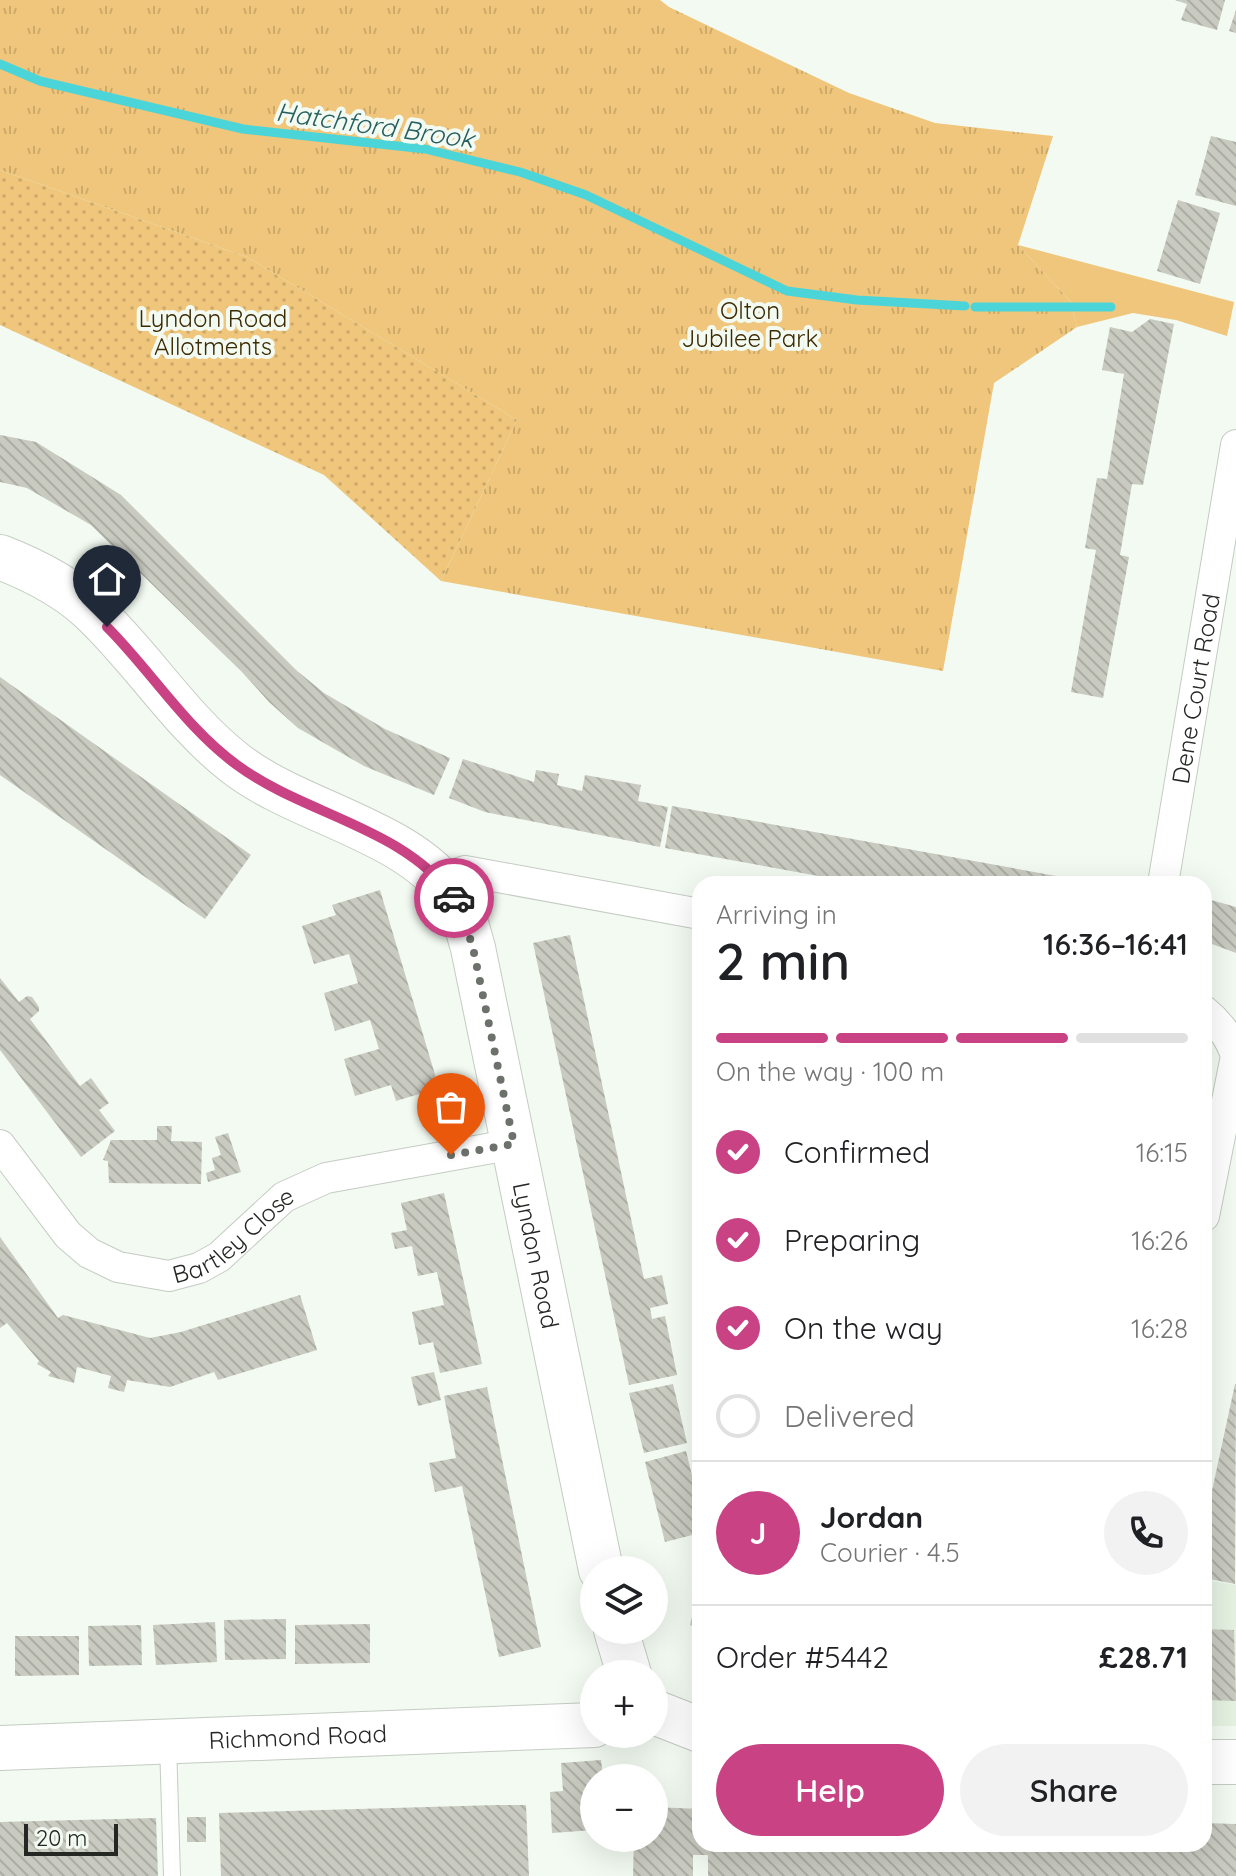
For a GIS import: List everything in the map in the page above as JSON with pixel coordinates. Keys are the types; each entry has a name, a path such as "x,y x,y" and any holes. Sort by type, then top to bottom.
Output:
{"street":[{"name":"Dene Court Road","path":"1164,876 1232,484 1236,445"},
{"name":"Lyndon Road","path":"0,557 45,577 88,607 200,732 237,765 287,796 366,832 413,858 452,895 461,910 473,948 598,1556"},
{"path":"439,881 465,871 692,913"},
{"path":"1212,1017 1232,1042 1236,1056 1212,1176"},
{"name":"Bartley Close","path":"0,1145 68,1235 89,1253 118,1267 169,1276 199,1268 219,1257 284,1197 326,1178 514,1144"},
{"path":"668,1717 692,1727"},
{"name":"Richmond Road","path":"0,1748 580,1726"},
{"path":"1212,1762 1236,1762"}],"lane":[{"path":"168,1742 172,1876"}],"shaded area":[{"path":"1212,1581 1236,1585 1236,1726 1212,1726"}],"green space":[{"name":"Olton Jubilee Park","path":"0,0 660,0 849,93 935,123 1053,136 1018,245 1071,302 1077,327 994,383 943,671 441,581 517,420 247,257 0,170"},
{"name":"Lyndon Road Allotments","path":"0,170 247,257 517,420 441,581 324,475 0,325"},
{"path":"1018,245 1234,302 1227,336 1176,320 1133,313 1077,327 1071,302"}],"building":[{"path":"1175,0 1225,0 1217,30 1181,20 1187,4"},
{"path":"1236,10 1236,33 1229,31"},
{"path":"1211,136 1236,142 1236,206 1195,195"},
{"path":"1178,200 1220,213 1200,284 1157,271"},
{"path":"1150,319 1174,324 1143,485 1132,484 1120,555 1129,557 1103,698 1071,692 1096,550 1085,548 1097,478 1107,479 1124,374 1102,370 1110,327 1132,332"},
{"path":"0,435 36,442 121,495 296,670 324,693 385,729 450,758 434,795 364,766 298,728 91,525 27,488 0,482"},
{"path":"0,677 251,855 205,919 0,775"},
{"path":"463,759 534,782 536,770 559,774 557,785 582,791 585,775 641,785 638,801 668,807 660,847 485,812 449,798"},
{"path":"672,806 1056,876 819,876 665,848"},
{"path":"380,890 439,1088 396,1101 391,1085 355,1096 344,1059 379,1049 370,1020 335,1031 324,993 358,983 349,954 314,964 302,926 336,915 332,905"},
{"path":"1212,900 1236,907 1236,953 1212,944"},
{"path":"570,935 644,1279 662,1275 668,1304 650,1308 652,1319 665,1316 677,1375 629,1385 533,943"},
{"path":"0,978 19,1002 27,996 32,997 39,1011 30,1019 80,1086 91,1078 109,1103 99,1110 115,1131 81,1157 0,1050"},
{"path":"157,1126 172,1126 171,1141 202,1142 201,1184 109,1183 108,1161 103,1160 111,1140 157,1140"},
{"path":"228,1133 241,1172 208,1182 206,1173 215,1170 212,1158 221,1155 215,1137"},
{"path":"444,1193 482,1364 440,1373 433,1342 419,1345 412,1312 444,1305 437,1272 418,1276 412,1246 395,1249 391,1233 407,1230 401,1203"},
{"path":"0,1237 58,1318 63,1315 150,1338 181,1332 300,1295 317,1350 218,1380 214,1372 170,1387 127,1380 124,1392 108,1388 111,1376 77,1367 74,1383 48,1376 51,1372 37,1364 39,1361 7,1323 0,1328"},
{"path":"434,1372 441,1400 418,1406 411,1377"},
{"path":"673,1384 687,1443 644,1453 629,1393"},
{"path":"1236,1384 1235,1584 1212,1580 1212,1491"},
{"path":"487,1387 541,1647 499,1657 462,1486 435,1492 429,1463 456,1458 444,1396"},
{"path":"686,1451 692,1475 692,1535 665,1542 645,1462"},
{"path":"286,1619 286,1659 225,1660 224,1620"},
{"path":"215,1622 217,1662 156,1665 153,1625"},
{"path":"370,1624 370,1663 295,1664 295,1625"},
{"path":"141,1625 142,1665 89,1666 88,1626"},
{"path":"1212,1629 1234,1630 1236,1701 1212,1700"},
{"path":"15,1636 79,1636 79,1675 15,1676"},
{"path":"601,1760 601,1764 580,1764 580,1831 552,1833 550,1792 563,1791 561,1763"},
{"path":"526,1805 529,1876 221,1876 219,1813"},
{"path":"668,1808 692,1809 692,1852 1212,1852 1212,1823 1236,1824 1236,1876 708,1876 708,1855 693,1855 693,1876 633,1876 634,1852 668,1852"},
{"path":"187,1817 206,1817 206,1842 187,1842"},
{"path":"156,1818 158,1876 0,1876 0,1822"}],"waterway":[{"name":"Hatchford Brook","path":"0,64 40,81 243,129 425,149 520,172 586,195 787,291 857,300 965,306"},
{"name":"Hatchford Brook","path":"975,307 1111,307"}],"way so far":[{"path":"451,1155 514,1144 473,948 454,898"}],"route":[{"path":"107,627 200,732 237,765 287,796 366,832 413,858 454,898"}]}
